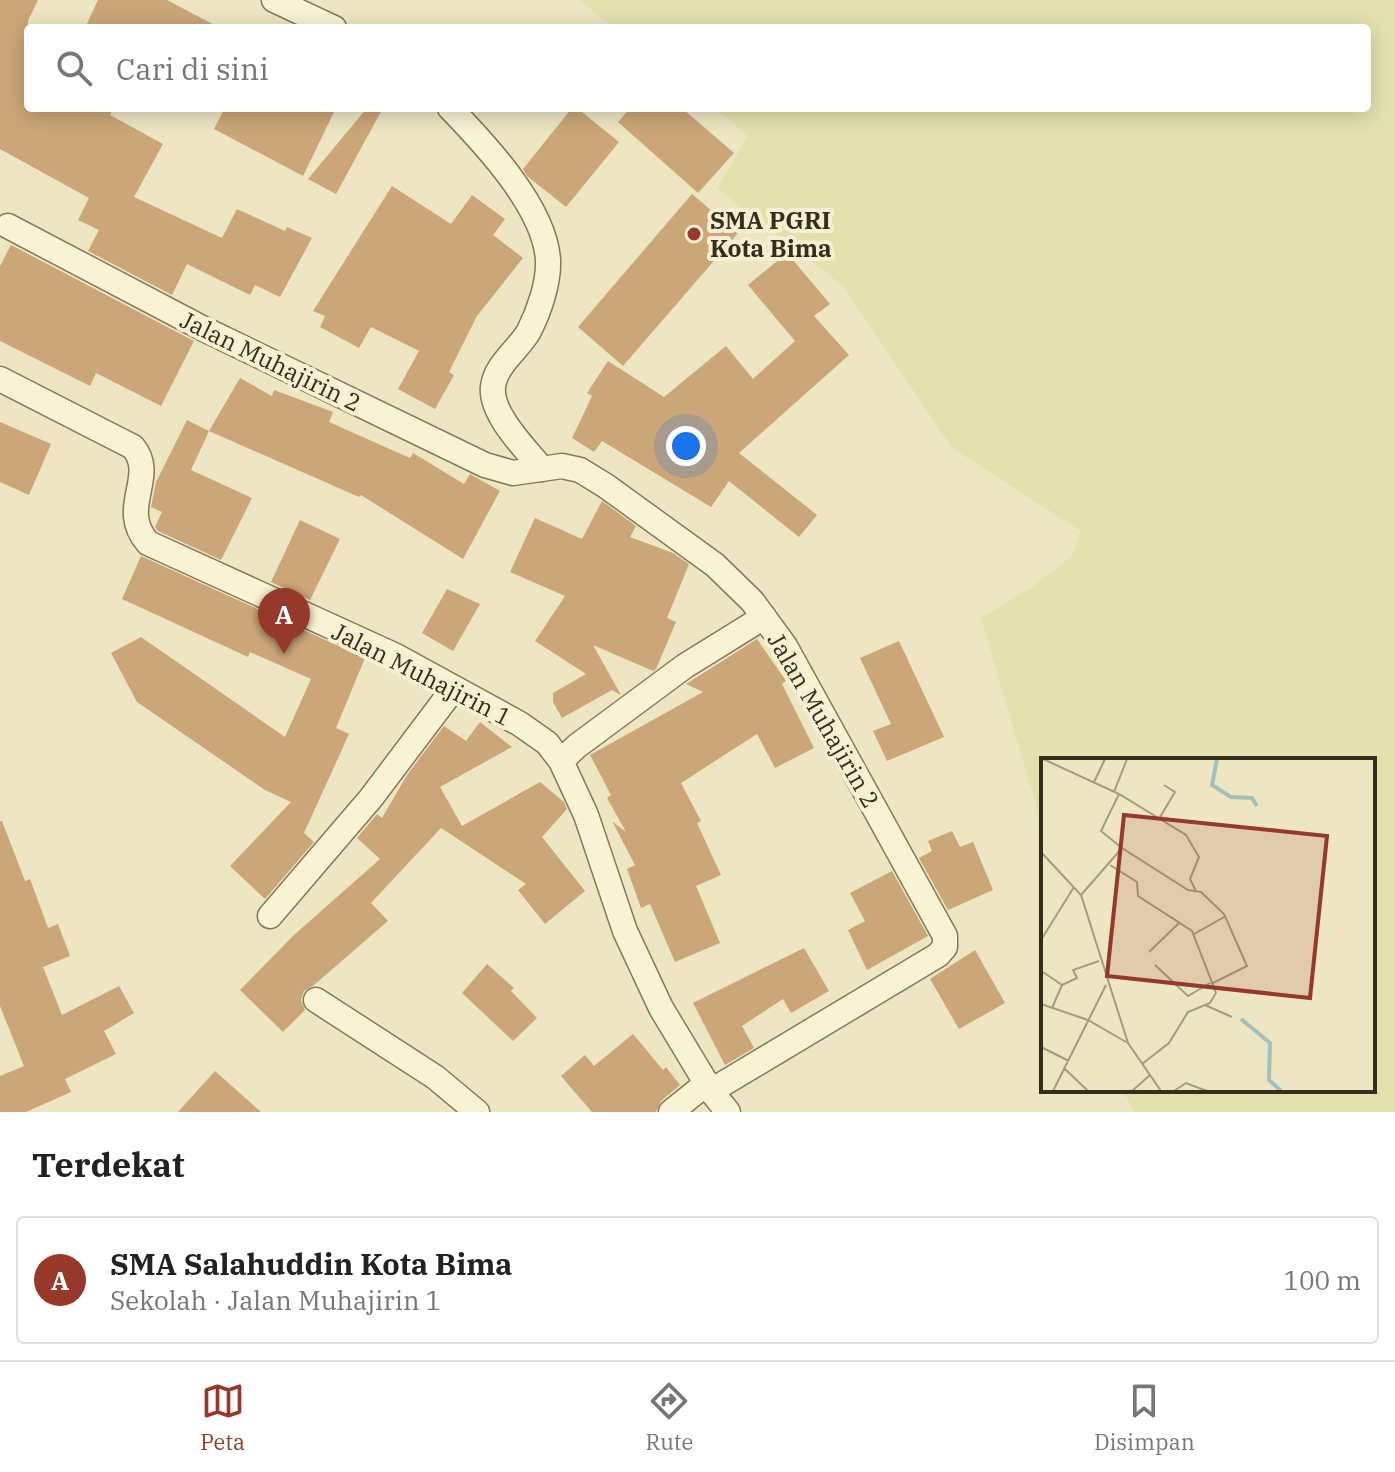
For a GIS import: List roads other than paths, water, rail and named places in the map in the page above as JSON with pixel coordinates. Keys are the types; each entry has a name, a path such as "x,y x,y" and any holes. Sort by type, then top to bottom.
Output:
{"street":[{"path":"274,0 325,24"},
{"path":"454,112 480,138 521,195 534,216 548,259 545,288 529,331 500,369 492,387 504,422 542,469"},
{"name":"Jalan Muhajirin 2","path":"3,229 485,465 513,473 571,467 606,486 715,565 752,601 785,646 901,855 945,936 944,950 709,1087"},
{"name":"Jalan Muhajirin 1","path":"0,379 133,447 143,467 134,517 139,532 148,543 396,656 520,724 547,743 561,761 586,815 625,931 661,1008 709,1087 728,1112"},
{"path":"561,761 685,666 764,617"},
{"path":"270,916 371,798 454,688"},
{"path":"316,1000 435,1077 477,1112"},
{"path":"671,1112 709,1087"}],"place":[{"name":"SMA PGRI Kota Bima","path":"694,234"},
{"name":"SMA Salahuddin Kota Bima","path":"284,654"}]}
